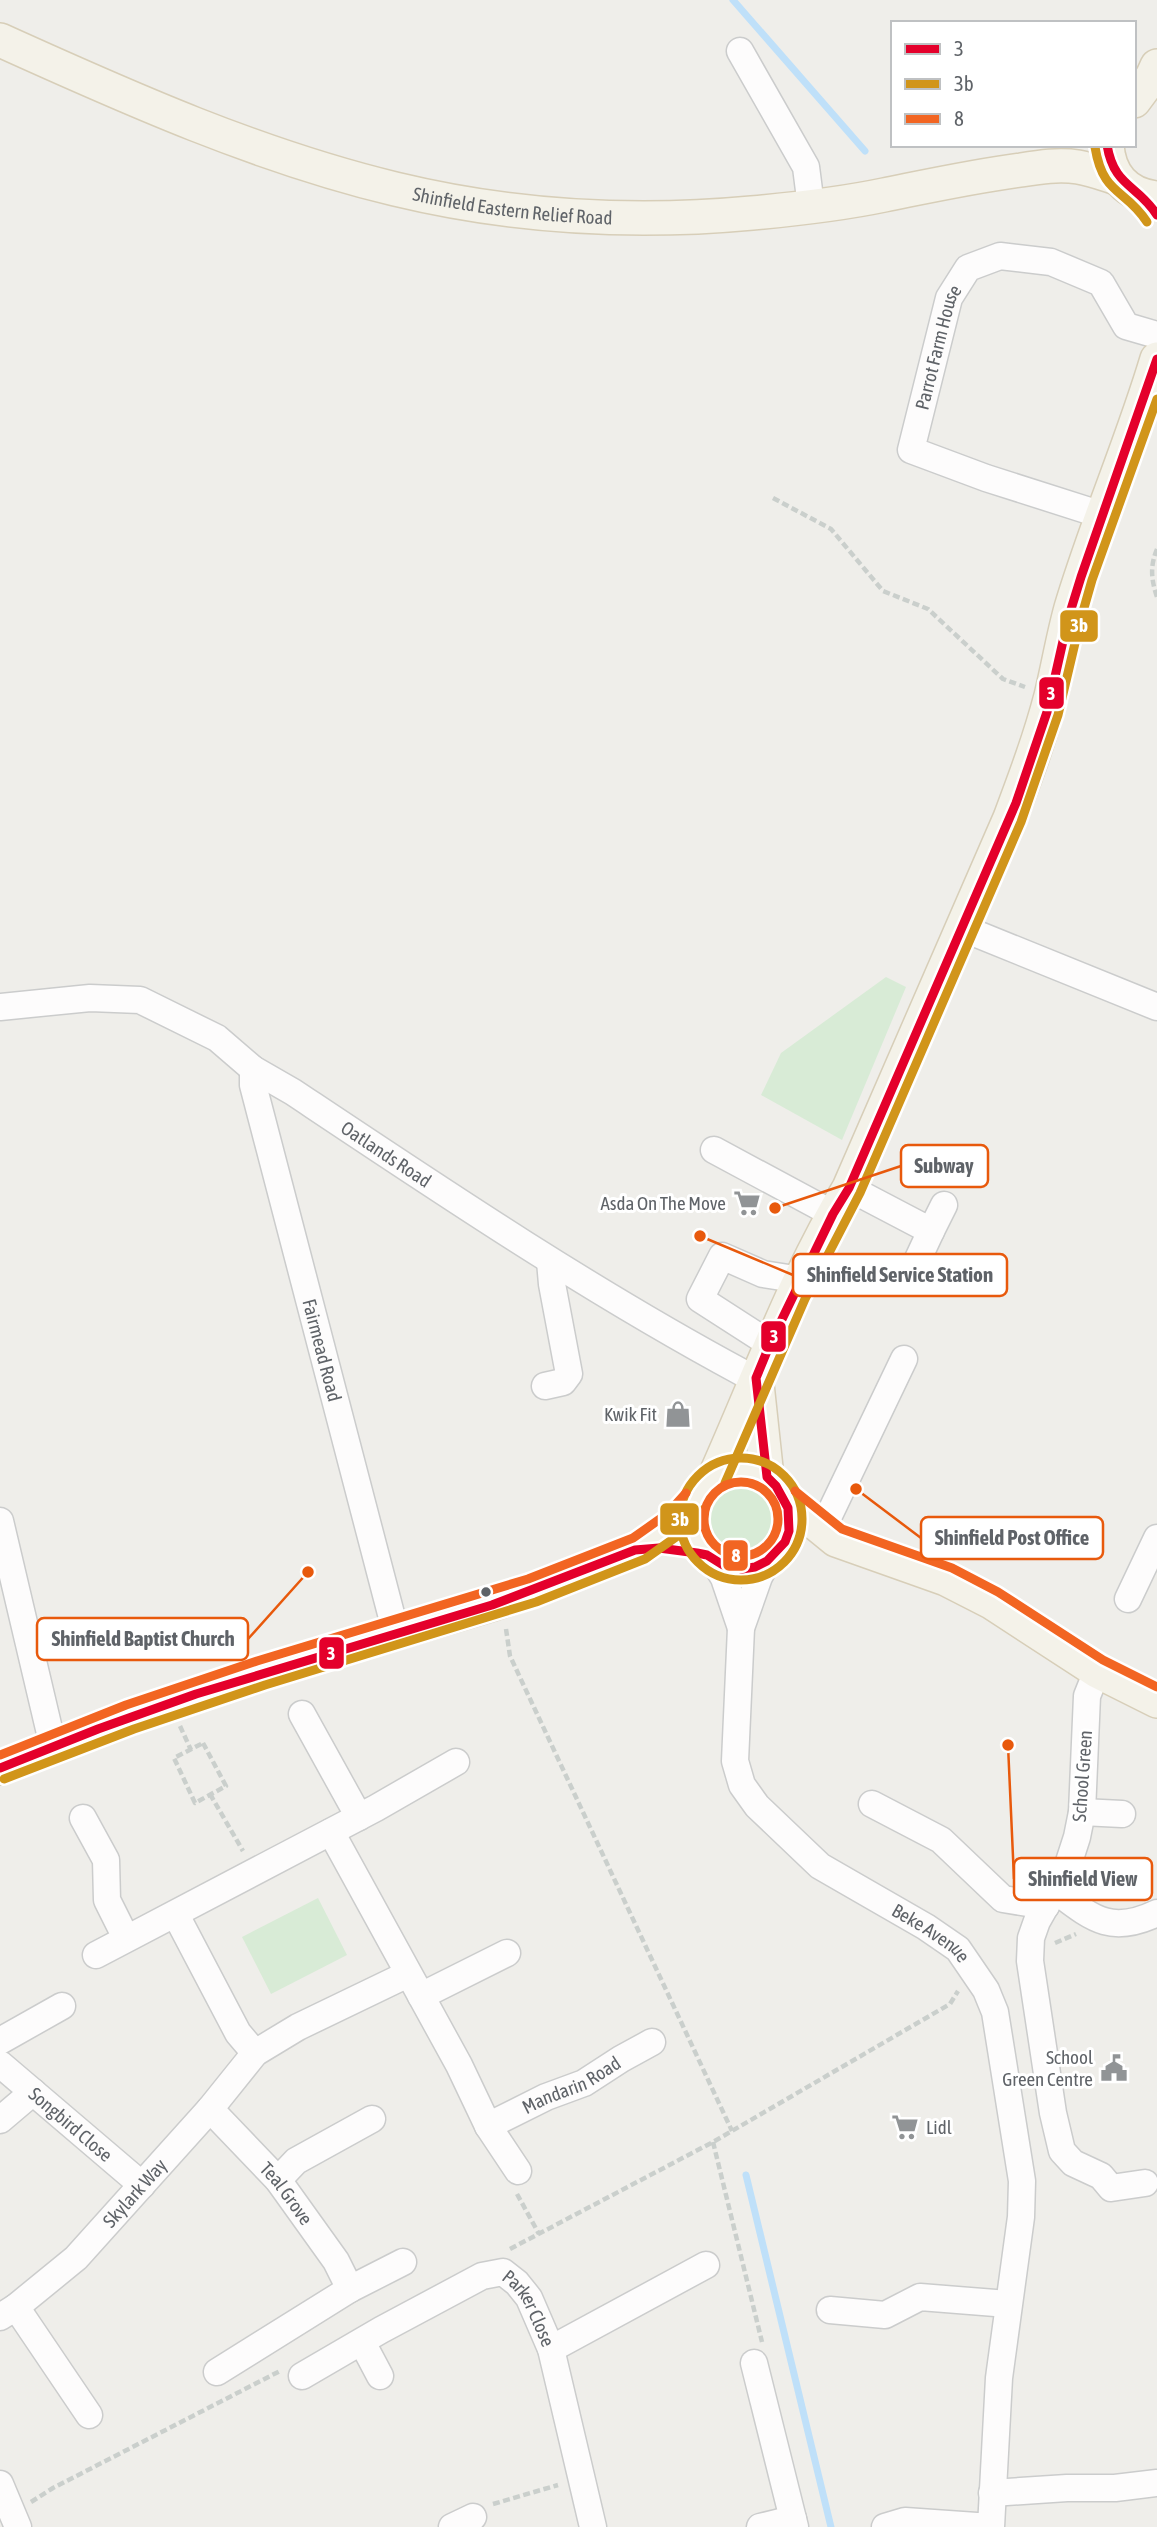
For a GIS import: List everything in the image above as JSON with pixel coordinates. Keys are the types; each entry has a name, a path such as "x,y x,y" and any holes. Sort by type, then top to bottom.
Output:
{"main road":[{"name":"Shinfield Eastern Relief Road","path":"0,40 169,116 291,159 395,189 447,200 586,217 680,217 811,206 881,196 995,173 1052,166 1077,167 1143,196"},
{"path":"1136,98 1157,66"},
{"path":"1136,100 1157,95"},
{"name":"Shinfield Eastern Relief Road","path":"1052,166 1087,147"},
{"path":"1108,147 1110,163 1143,196"},
{"path":"710,1557 696,1538 692,1520 770,1344 841,1201 1010,818 1051,696 1071,609 1102,514 1141,413 1157,359"},
{"path":"756,1378 777,1489 791,1517 788,1535 774,1555"},
{"path":"0,1768 53,1746 261,1673 493,1604 639,1549 675,1523 704,1489 727,1472 741,1469 754,1471 829,1535 946,1579 991,1602 1097,1671 1157,1701"},
{"path":"639,1549 710,1557 736,1568 758,1566 774,1555 829,1535"}],"street":[{"path":"740,51 806,167 811,206"},
{"name":"Parrot Farm House","path":"1102,514 986,478 911,450 949,298 968,268 1000,256 1051,262 1101,284 1126,326 1157,335"},
{"path":"962,928 1157,1007"},
{"name":"Oatlands Road","path":"0,1007 90,998 140,1000 217,1038 253,1069 293,1092 550,1261 638,1315 756,1378"},
{"name":"Fairmead Road","path":"253,1069 257,1098 396,1633"},
{"path":"714,1150 841,1201 931,1231"},
{"path":"910,1276 944,1205"},
{"path":"770,1344 700,1299 722,1256 763,1274 801,1280"},
{"path":"545,1386 563,1382 569,1374 550,1261"},
{"path":"829,1535 904,1359"},
{"path":"0,1521 7,1581 53,1746"},
{"path":"1128,1599 1157,1538"},
{"path":"741,1629 759,1577 774,1555"},
{"path":"710,1557 724,1578 741,1629"},
{"name":"Beke Avenue","path":"741,1629 735,1761 742,1785 757,1805 820,1866 926,1927 958,1949 986,1990 995,2012 1022,2181 1021,2217 998,2391 991,2527"},
{"name":"School Green","path":"1097,1671 1087,1696 1082,1812 1077,1836 1067,1868 1037,1921 1031,1938 1030,1961 1052,2113 1062,2151 1073,2163 1101,2176 1111,2188 1145,2183"},
{"path":"303,1714 367,1812"},
{"path":"96,1955 331,1832 456,1762"},
{"path":"872,1804 941,1840 1003,1899 1051,1898 1102,1921 1125,1925 1157,1913"},
{"path":"1082,1812 1122,1814"},
{"path":"83,1818 106,1860 107,1900 126,1938"},
{"path":"331,1832 488,2126 518,2171"},
{"path":"176,1915 238,2033 255,2053"},
{"name":"Skylark Way","path":"8,2312 76,2258 210,2109 255,2053 298,2027 507,1953"},
{"path":"0,2041 62,2006"},
{"name":"Mandarin Road","path":"488,2126 547,2097 584,2083 652,2042"},
{"name":"Songbird Close","path":"0,2064 142,2185"},
{"path":"0,2120 33,2092"},
{"name":"Teal Grove","path":"210,2109 278,2179 337,2261 350,2289"},
{"path":"278,2179 296,2161 372,2119"},
{"path":"217,2372 350,2289 403,2262"},
{"path":"551,2349 706,2265"},
{"name":"Parker Close","path":"302,2376 482,2276 503,2272 517,2283 529,2298 551,2349 593,2527"},
{"path":"830,2310 885,2315 920,2297 1008,2304"},
{"path":"8,2312 89,2415"},
{"path":"362,2342 380,2375"},
{"path":"758,2353 794,2523 760,2527"},
{"path":"992,2493 1115,2488 1157,2483"},
{"path":"0,2484 15,2520"},
{"path":"885,2527 905,2521 991,2527"}],"path":[{"path":"773,498 831,529 883,591 928,609 1003,679 1051,696"},
{"path":"1156,551 1151,564 1152,584 1157,597"},
{"path":"504,1621 510,1656 732,2131"},
{"path":"178,1722 191,1750"},
{"path":"204,1743 226,1786 195,1803 174,1758 191,1750 204,1743"},
{"path":"210,1794 246,1857"},
{"path":"1047,1950 1055,1943 1102,1921"},
{"path":"482,2276 496,2257 713,2142 950,2004 962,1984 976,1973"},
{"path":"713,2142 758,2353"},
{"path":"518,2171 513,2186 539,2234"},
{"path":"15,2520 53,2488 284,2369 302,2376"},
{"path":"463,2522 472,2510 583,2478"}],"green space":[{"path":"886,977 906,987 842,1140 761,1095 781,1053"},
{"path":"742,1482 756,1485 769,1493 777,1506 780,1520 777,1534 769,1547 756,1555 742,1558 728,1555 715,1547 707,1534 704,1520 707,1506 715,1493 728,1485"},
{"path":"318,1898 347,1955 271,1994 242,1937"}],"waterway":[{"path":"733,0 865,151"},
{"path":"746,2175 831,2527"}],"transit line":[{"name":"3b","path":"1095,147 1103,175 1147,222"},
{"name":"3","path":"1107,147 1115,169 1157,215"},
{"name":"3","path":"0,1768 196,1694 492,1605 635,1550 659,1548 697,1553 707,1555 723,1565 742,1569 767,1561 785,1542 789,1531 788,1508 776,1486 767,1477 756,1378 833,1214 849,1188 1016,803 1047,712 1068,619 1081,577 1157,359"},
{"name":"3b","path":"725,1483 805,1299 860,1193 1021,822 1058,715 1092,580 1157,399"},
{"name":"3b","path":"741,1458 765,1462 784,1476 798,1495 802,1519 798,1543 784,1562 765,1576 741,1580 717,1576 698,1562 684,1543 680,1519 684,1495 698,1476 717,1462 741,1458"},
{"name":"8","path":"741,1482 762,1488 772,1498 778,1519 772,1540 762,1550 741,1556 720,1550 710,1540 704,1519 710,1498 720,1488 741,1482"},
{"name":"8","path":"795,1491 842,1529 952,1568 998,1592 1103,1660 1157,1687"},
{"name":"8","path":"0,1755 126,1705 257,1661 528,1579 633,1538 667,1514 686,1493"},
{"name":"3b","path":"4,1779 134,1729 265,1685 536,1602 645,1559 683,1532 704,1509"}],"place":[{"name":"Asda On The Move","path":"747,1203"},
{"name":"Subway","path":"775,1208"},
{"name":"Shinfield Service Station","path":"700,1236"},
{"name":"Kwik Fit","path":"678,1414"},
{"name":"Shinfield Post Office","path":"856,1489"},
{"name":"Shinfield Baptist Church","path":"308,1572"},
{"name":"Shinfield View","path":"1008,1745"},
{"name":"School Green Centre","path":"1114,2068"},
{"name":"Lidl","path":"905,2127"}]}
